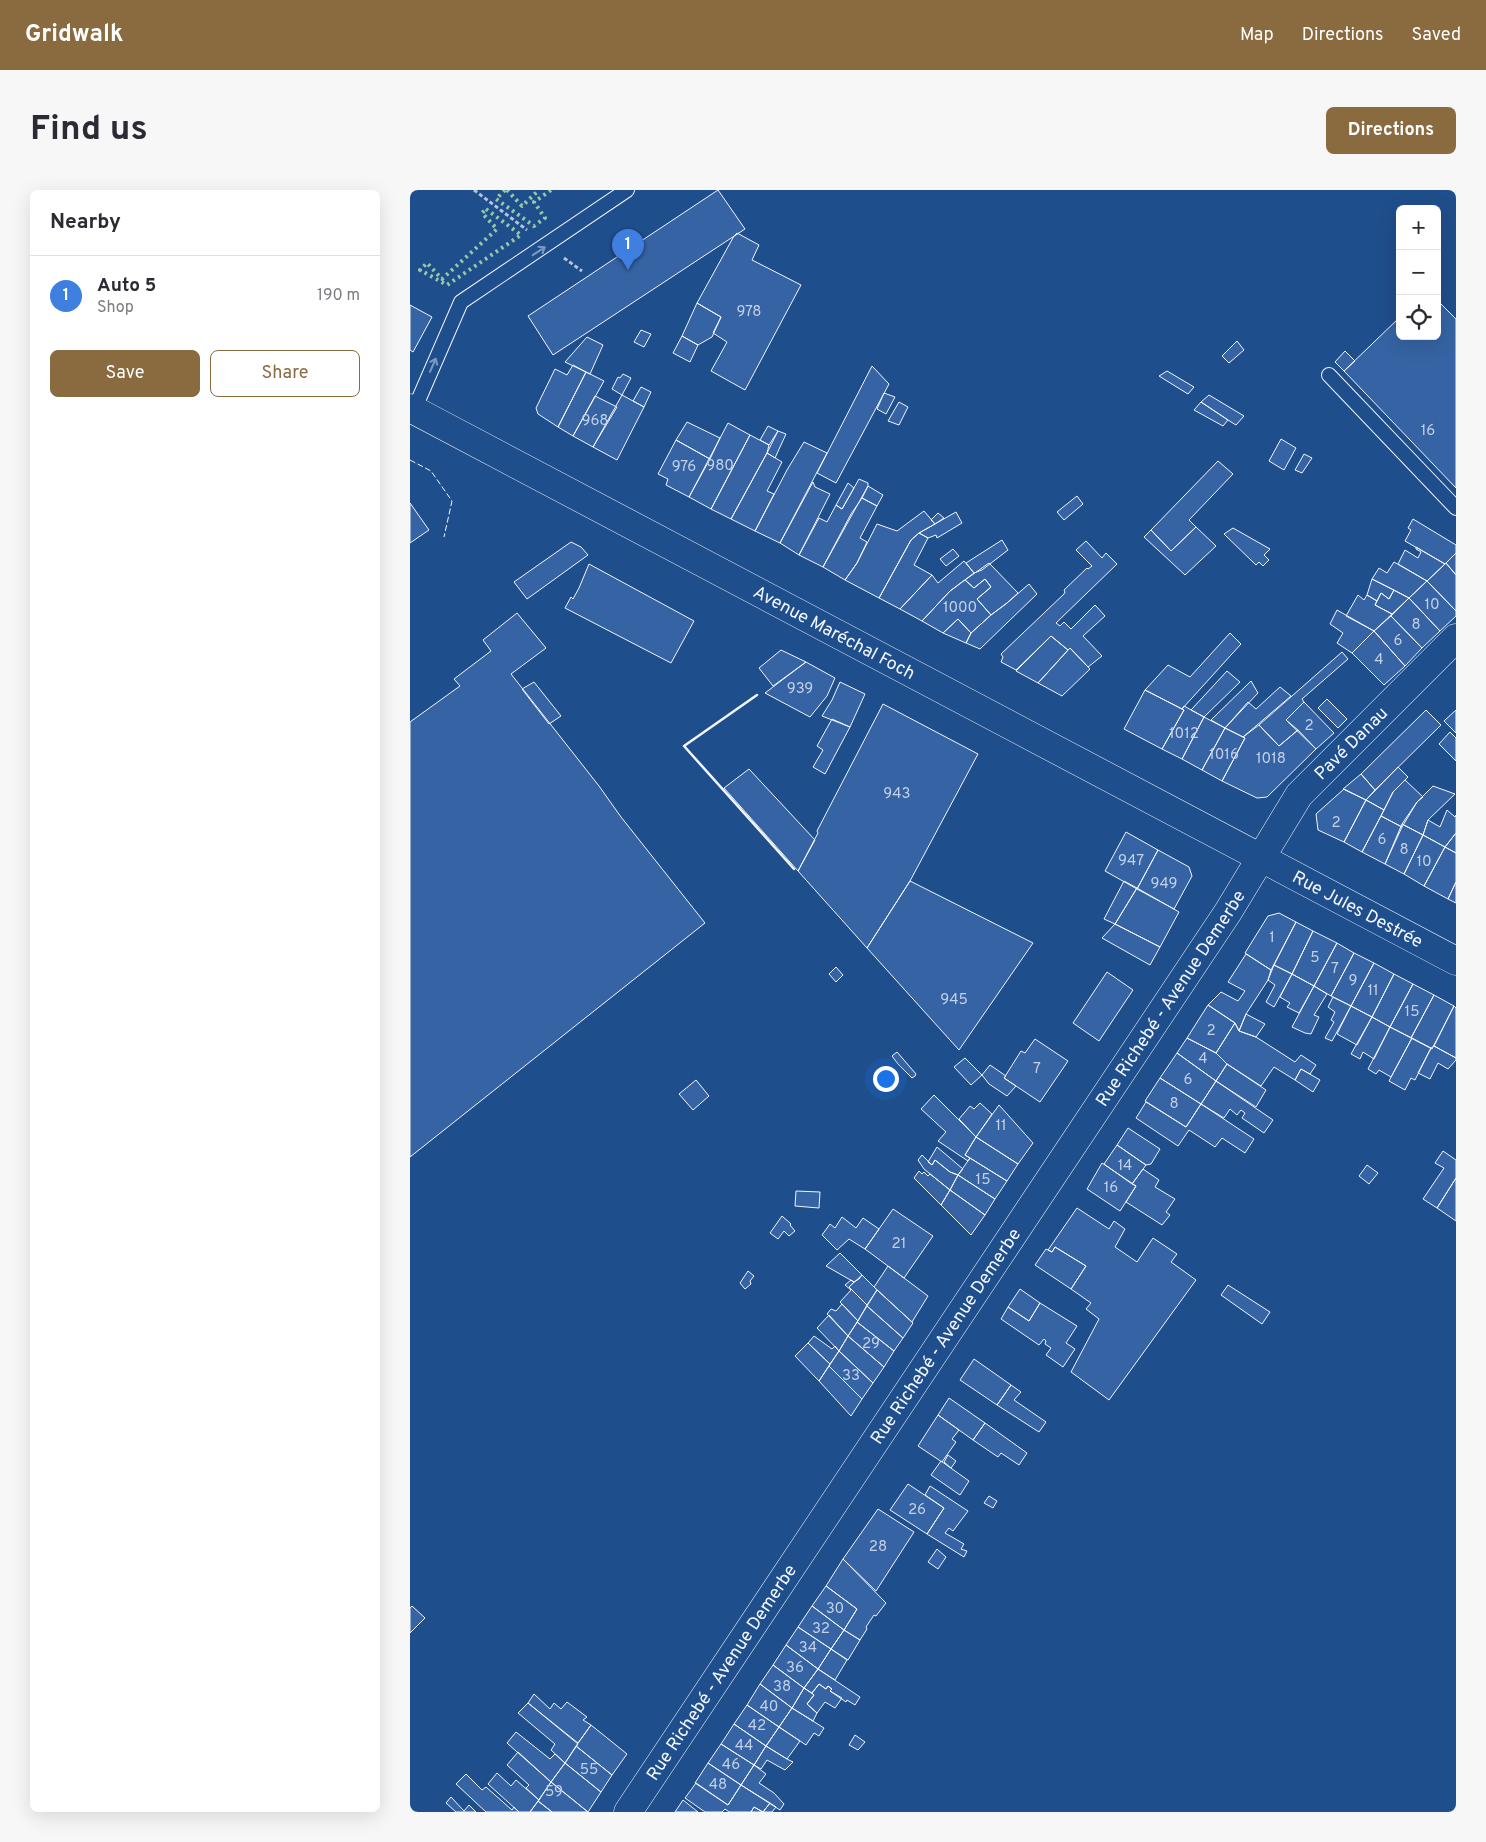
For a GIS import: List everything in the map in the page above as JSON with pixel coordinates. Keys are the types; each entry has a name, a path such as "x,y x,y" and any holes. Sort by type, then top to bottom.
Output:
{"street":[{"name":"Avenue Maréchal Foch","path":"412,409 1260,858"},
{"name":"Pavé Danau","path":"1260,858 1299,795 1456,638"},
{"name":"Rue Jules Destrée","path":"1260,858 1456,961"},
{"name":"Rue Richebé - Avenue Demerbe","path":"628,1812 1223,920 1260,858"}],"lane":[{"path":"412,409 461,302 548,246 627,190"},
{"path":"1329,375 1456,508"}],"building":[{"path":"718,190 745,229 553,355 528,316"},
{"path":"737,233 759,245 752,260 801,285 745,390 711,371 727,342 713,333 721,317 697,303"},
{"path":"697,303 721,317 712,337 698,345 682,336"},
{"path":"1441,304 1456,319 1456,488 1344,371 1396,321 1396,340 1441,340"},
{"path":"410,305 432,317 413,352 410,350"},
{"path":"641,330 651,334 644,347 634,342"},
{"path":"682,336 698,345 690,362 673,353"},
{"path":"587,337 603,345 590,374 565,362"},
{"path":"1237,341 1244,350 1229,363 1222,356"},
{"path":"1345,351 1355,361 1344,371 1335,362"},
{"path":"573,365 586,372 558,427 538,414 536,408 555,369 567,375"},
{"path":"872,366 889,384 836,483 817,473"},
{"path":"1167,371 1194,387 1188,394 1159,376"},
{"path":"586,372 604,381 573,436 558,427"},
{"path":"623,374 631,378 622,395 612,389 618,377 620,378"},
{"path":"641,387 651,392 644,407 633,401"},
{"path":"884,393 895,397 886,414 877,409"},
{"path":"622,395 644,407 617,460 593,447"},
{"path":"1209,395 1244,416 1236,425 1201,402"},
{"path":"595,396 617,407 593,447 573,436"},
{"path":"899,402 908,407 899,425 888,421"},
{"path":"1201,402 1228,420 1223,426 1194,410"},
{"path":"687,422 720,438 710,459 676,440"},
{"path":"728,423 750,435 711,509 689,497"},
{"path":"768,426 778,431 769,445 760,440"},
{"path":"778,431 786,434 775,458 767,453"},
{"path":"750,435 769,445 767,453 731,519 711,509"},
{"path":"1281,439 1296,448 1284,470 1269,461"},
{"path":"676,440 710,459 689,497 666,485 668,479 658,474"},
{"path":"804,442 827,453 780,543 755,531"},
{"path":"767,453 782,462 767,491 774,494 755,531 731,519"},
{"path":"1304,454 1312,458 1302,473 1295,470"},
{"path":"1218,461 1233,474 1189,520 1196,527 1171,551 1151,530"},
{"path":"859,479 868,483 868,486 823,567 799,555 819,518 827,522 836,505 842,509"},
{"path":"813,482 815,487 830,494 799,555 780,543"},
{"path":"848,483 854,488 842,509 836,505"},
{"path":"868,486 883,495 877,506 862,498"},
{"path":"1077,496 1083,504 1064,520 1057,512"},
{"path":"862,498 877,506 860,538 867,542 857,563 845,580 823,567 851,514"},
{"path":"410,503 429,530 410,543"},
{"path":"924,511 935,524 911,540 879,598 845,580 857,563 877,524 897,531"},
{"path":"956,512 962,523 937,538 936,535 928,538 919,533"},
{"path":"938,513 944,518 935,524 931,520"},
{"path":"1413,519 1456,545 1456,553 1445,564 1405,541 1411,530 1408,528"},
{"path":"1196,527 1216,546 1185,575 1144,537 1151,530 1171,551"},
{"path":"1233,528 1270,549 1264,555 1269,560 1263,566 1259,562 1256,565 1224,534"},
{"path":"919,533 928,538 914,565 932,575 900,609 879,598 911,540"},
{"path":"1002,540 1008,550 982,570 974,573 966,563"},
{"path":"1086,541 1102,558 1106,553 1117,564 1056,623 1060,626 1064,622 1071,629 1095,605 1105,616 1083,636 1102,656 1088,667 1070,648 1068,650 1051,636 1016,670 1001,662 1003,657 1001,654 1064,594 1064,590 1087,568 1092,566 1076,550"},
{"path":"571,542 581,547 588,555 527,599 514,582"},
{"path":"1416,547 1445,564 1427,581 1398,564 1405,550 1418,558 1421,552"},
{"path":"953,549 959,556 946,566 940,559"},
{"path":"1456,553 1456,575 1446,563"},
{"path":"964,561 974,573 950,591 922,621 900,609 932,575 938,583"},
{"path":"1394,562 1427,581 1409,598 1372,579 1379,568 1387,573"},
{"path":"989,563 1018,593 991,615 977,599 991,587 985,579 974,588 965,580"},
{"path":"1446,563 1456,575 1456,611 1427,581"},
{"path":"589,564 694,621 671,663 565,608 579,588"},
{"path":"985,579 991,587 977,599 991,615 971,633 958,619 943,633 922,621 950,591 965,580 974,588"},
{"path":"1372,579 1394,590 1389,599 1381,593 1377,601 1367,595"},
{"path":"1427,581 1456,611 1456,616 1440,631 1409,598"},
{"path":"1029,584 1037,594 980,649 966,643 971,633"},
{"path":"1394,590 1409,598 1392,614 1375,605 1381,593 1389,599"},
{"path":"1358,595 1364,600 1367,595 1377,601 1375,605 1392,614 1374,631 1346,616"},
{"path":"1409,598 1440,631 1422,648 1391,616"},
{"path":"1337,610 1374,631 1352,653 1337,643 1343,633 1330,624"},
{"path":"517,613 546,648 511,674 705,923 410,1157 410,722 460,686 454,679 491,651 483,640"},
{"path":"1391,616 1422,648 1405,666 1374,631"},
{"path":"958,619 971,633 966,643 943,633"},
{"path":"1374,631 1405,666 1384,685 1352,653"},
{"path":"1230,633 1241,644 1182,709 1145,690 1168,665 1190,677"},
{"path":"1051,636 1068,650 1038,683 1016,671"},
{"path":"1070,648 1090,669 1062,696 1038,683"},
{"path":"781,650 806,662 773,686 759,668"},
{"path":"1342,652 1348,659 1302,699 1304,702 1286,720 1298,730 1279,746 1259,725"},
{"path":"806,662 835,678 827,696 810,717 765,693"},
{"path":"1227,671 1240,682 1204,717 1191,710"},
{"path":"1251,681 1258,693 1225,728 1211,720"},
{"path":"534,682 561,716 549,724 522,689"},
{"path":"840,682 865,694 850,727 822,716"},
{"path":"1280,687 1291,696 1243,737 1225,728 1248,702 1256,709"},
{"path":"1145,690 1184,710 1162,749 1124,729"},
{"path":"1327,699 1347,719 1338,728 1318,708"},
{"path":"1304,702 1334,733 1316,749 1286,720"},
{"path":"883,704 978,754 910,881 867,948 798,871"},
{"path":"1184,706 1204,717 1182,759 1162,749 1184,710 1182,709"},
{"path":"1426,710 1441,725 1375,790 1361,774"},
{"path":"1456,710 1456,733 1444,721"},
{"path":"1204,717 1225,728 1202,770 1182,759"},
{"path":"832,719 850,727 825,774 813,767 823,750 817,746"},
{"path":"1259,725 1279,746 1298,730 1316,749 1267,797 1257,798 1222,781 1245,738 1243,737"},
{"path":"1225,728 1245,738 1222,781 1202,770"},
{"path":"1450,732 1456,738 1456,761 1439,744"},
{"path":"1398,767 1408,777 1393,792 1384,810 1366,800"},
{"path":"749,769 815,840 798,871 724,788"},
{"path":"1361,774 1375,790 1366,800 1343,789"},
{"path":"1405,780 1423,797 1417,802 1402,827 1381,816 1393,792"},
{"path":"1433,786 1455,794 1428,820 1423,835 1402,824 1417,802"},
{"path":"1344,789 1366,800 1344,842 1318,830 1316,814"},
{"path":"1366,800 1384,810 1362,852 1344,842"},
{"path":"1447,810 1455,817 1456,815 1456,833 1445,847 1423,835 1428,820 1440,827"},
{"path":"1381,816 1402,827 1385,864 1362,852"},
{"path":"1402,824 1423,835 1404,874 1385,864"},
{"path":"1126,832 1158,850 1137,889 1105,871"},
{"path":"1456,833 1456,853 1445,847"},
{"path":"1423,835 1445,847 1424,886 1404,874"},
{"path":"1445,847 1456,853 1456,882 1448,899 1424,886"},
{"path":"1158,850 1189,867 1192,876 1174,909 1137,889"},
{"path":"910,881 1033,943 959,1050 867,948"},
{"path":"1124,881 1137,888 1115,924 1104,919"},
{"path":"1456,882 1456,903 1448,899"},
{"path":"1137,888 1179,912 1160,947 1115,924"},
{"path":"1279,913 1296,922 1271,970 1245,953 1268,916"},
{"path":"1296,922 1313,931 1292,974 1274,965"},
{"path":"1115,924 1160,947 1150,965 1102,938"},
{"path":"1313,931 1337,943 1314,986 1292,974"},
{"path":"1337,943 1354,953 1331,996 1314,986"},
{"path":"1354,953 1374,963 1351,1006 1331,996"},
{"path":"1246,954 1271,970 1268,980 1246,1014 1239,1031 1235,1023 1208,1005 1221,992 1238,1001 1245,991 1228,982"},
{"path":"1374,963 1394,974 1372,1017 1351,1006"},
{"path":"1274,965 1292,974 1274,1007 1266,1002 1275,985 1268,980"},
{"path":"836,967 843,975 836,982 829,974"},
{"path":"1107,972 1133,990 1099,1041 1073,1023"},
{"path":"1292,974 1314,986 1299,1013 1287,1007 1290,1003 1280,997"},
{"path":"1394,974 1413,984 1390,1027 1372,1017"},
{"path":"1413,984 1434,995 1411,1038 1390,1027"},
{"path":"1314,986 1327,994 1314,1015 1319,1017 1311,1034 1292,1027"},
{"path":"1434,995 1454,1006 1432,1049 1411,1038"},
{"path":"1333,997 1351,1006 1332,1041 1325,1038 1334,1022 1331,1020 1335,1012 1328,1007"},
{"path":"1208,1005 1235,1023 1216,1053 1187,1038"},
{"path":"1351,1006 1372,1017 1357,1045 1337,1034"},
{"path":"1454,1006 1456,1008 1456,1058 1434,1046"},
{"path":"1246,1014 1265,1024 1256,1037 1239,1031"},
{"path":"1372,1017 1390,1027 1374,1059 1363,1052 1360,1059 1351,1054"},
{"path":"1235,1023 1239,1031 1256,1037 1295,1062 1301,1055 1316,1065 1310,1074 1301,1069 1295,1080 1274,1067 1261,1086 1227,1064 1216,1053"},
{"path":"1390,1027 1412,1038 1391,1077 1379,1070 1376,1074 1368,1069"},
{"path":"1187,1038 1216,1053 1227,1064 1216,1081 1177,1053"},
{"path":"1412,1038 1431,1048 1415,1080 1411,1078 1405,1090 1389,1081"},
{"path":"1035,1039 1068,1061 1040,1102 1004,1078 1021,1051 1025,1053"},
{"path":"1434,1046 1456,1058 1456,1060 1448,1069 1438,1063 1430,1079 1418,1073 1431,1048"},
{"path":"897,1052 916,1074 912,1078 892,1056"},
{"path":"1177,1053 1216,1081 1201,1104 1160,1078"},
{"path":"965,1058 982,1075 971,1085 954,1067"},
{"path":"1227,1064 1266,1090 1256,1107 1216,1081"},
{"path":"990,1065 1016,1086 1007,1096 989,1084 982,1075"},
{"path":"1301,1069 1320,1080 1313,1092 1295,1080"},
{"path":"1160,1078 1201,1104 1186,1127 1145,1101"},
{"path":"696,1080 709,1096 693,1110 679,1094"},
{"path":"1216,1081 1273,1120 1264,1133 1242,1118 1245,1113 1241,1110 1237,1115 1230,1109 1224,1118 1201,1104"},
{"path":"934,1095 976,1137 965,1155 970,1158 968,1161 938,1141 946,1132 921,1109"},
{"path":"1146,1102 1186,1127 1201,1104 1254,1139 1245,1153 1222,1138 1215,1147 1189,1130 1178,1146 1136,1118"},
{"path":"980,1103 992,1114 976,1137 959,1119 970,1106 974,1109"},
{"path":"999,1105 1033,1143 1018,1164 976,1137"},
{"path":"1128,1128 1160,1149 1151,1164 1146,1165 1117,1145"},
{"path":"976,1137 1018,1164 1007,1181 965,1155"},
{"path":"1117,1145 1146,1165 1132,1184 1104,1164"},
{"path":"937,1147 963,1169 958,1175 950,1172 935,1160 932,1165 928,1162"},
{"path":"1443,1151 1456,1160 1456,1178 1437,1208 1423,1199 1444,1168 1435,1163"},
{"path":"922,1155 932,1165 935,1160 950,1172 958,1175 950,1190 924,1169 918,1160"},
{"path":"970,1158 1007,1181 995,1199 958,1175"},
{"path":"1102,1163 1136,1186 1120,1211 1087,1189"},
{"path":"1367,1165 1378,1173 1369,1184 1359,1176"},
{"path":"1143,1169 1159,1180 1155,1187 1175,1199 1166,1212 1170,1215 1162,1225 1126,1202 1136,1186 1132,1184"},
{"path":"919,1171 922,1174 924,1172 928,1176 930,1174 950,1190 941,1205 914,1178"},
{"path":"958,1175 995,1199 985,1215 950,1190"},
{"path":"1456,1178 1456,1221 1437,1208"},
{"path":"950,1190 985,1215 971,1235 941,1205"},
{"path":"796,1191 820,1192 819,1208 795,1206"},
{"path":"1077,1208 1109,1229 1114,1221 1125,1229 1115,1247 1137,1262 1153,1238 1177,1254 1171,1262 1196,1280 1109,1400 1071,1372 1099,1319 1086,1309 1091,1303 1071,1289 1086,1266 1055,1247 1052,1252 1048,1250"},
{"path":"893,1209 933,1236 904,1278 865,1249"},
{"path":"782,1216 791,1224 795,1231 789,1236 784,1231 778,1239 770,1233"},
{"path":"842,1217 856,1228 863,1218 879,1229 865,1249 849,1239 837,1250 822,1235 830,1224 835,1228"},
{"path":"1055,1247 1086,1266 1071,1289 1035,1265 1046,1249 1052,1252"},
{"path":"840,1253 862,1275 854,1282 826,1266"},
{"path":"888,1266 928,1296 912,1322 874,1287"},
{"path":"748,1271 754,1276 750,1281 751,1284 745,1289 740,1283"},
{"path":"862,1275 877,1290 867,1305 849,1287"},
{"path":"851,1280 854,1282 849,1287 867,1305 858,1321 840,1302 851,1290 845,1285"},
{"path":"1228,1285 1270,1312 1262,1324 1221,1295"},
{"path":"1020,1289 1040,1303 1029,1321 1008,1307"},
{"path":"877,1290 913,1323 903,1338 867,1306"},
{"path":"1040,1303 1077,1326 1066,1343 1075,1349 1063,1367 1046,1355 1051,1348 1045,1344 1046,1341 1044,1339 1039,1345 1001,1319 1008,1307 1029,1321"},
{"path":"842,1304 858,1321 848,1336 827,1314 831,1309 836,1311"},
{"path":"867,1306 903,1338 894,1351 857,1322"},
{"path":"829,1315 848,1336 839,1351 817,1328"},
{"path":"857,1322 894,1351 884,1367 848,1336"},
{"path":"814,1336 832,1349 835,1346 839,1351 830,1364 808,1343"},
{"path":"848,1336 884,1367 873,1383 839,1351"},
{"path":"808,1343 830,1364 819,1381 795,1356"},
{"path":"839,1351 873,1383 862,1399 829,1366"},
{"path":"974,1359 1011,1385 997,1405 960,1380"},
{"path":"829,1366 862,1399 851,1416 819,1381"},
{"path":"1011,1385 1021,1392 1014,1400 1046,1422 1039,1432 997,1405"},
{"path":"949,1398 985,1423 973,1440 938,1415"},
{"path":"938,1415 959,1430 952,1439 956,1442 942,1462 918,1446"},
{"path":"985,1423 1027,1453 1019,1465 1001,1453 998,1457 973,1440"},
{"path":"948,1455 956,1461 951,1468 944,1462"},
{"path":"941,1461 969,1481 960,1495 931,1475"},
{"path":"908,1484 944,1508 927,1534 890,1510"},
{"path":"930,1486 968,1511 953,1531 949,1528 945,1533 964,1544 961,1549 967,1551 964,1557 927,1534 944,1508 925,1495"},
{"path":"989,1496 997,1501 993,1508 984,1503"},
{"path":"878,1509 914,1532 876,1591 843,1559"},
{"path":"937,1549 946,1557 938,1569 928,1562"},
{"path":"843,1559 886,1603 876,1616 874,1615 860,1640 844,1630 857,1609 826,1586"},
{"path":"826,1586 857,1609 844,1630 812,1606"},
{"path":"412,1606 425,1618 410,1633 410,1608"},
{"path":"812,1606 844,1630 831,1649 798,1627"},
{"path":"798,1627 831,1649 818,1669 786,1645"},
{"path":"844,1630 860,1640 848,1660 831,1649"},
{"path":"786,1645 818,1669 804,1688 773,1665"},
{"path":"831,1649 847,1660 835,1680 818,1669"},
{"path":"773,1665 804,1688 792,1708 760,1684"},
{"path":"818,1669 860,1697 855,1705 847,1700 846,1702 830,1691 832,1689 828,1686 826,1689 819,1684 812,1693 804,1688"},
{"path":"760,1684 792,1708 779,1727 747,1705"},
{"path":"819,1684 826,1689 828,1686 832,1689 830,1691 842,1698 835,1708 825,1702 817,1713 807,1704"},
{"path":"804,1688 814,1695 807,1704 817,1713 813,1721 792,1708"},
{"path":"534,1694 550,1709 554,1703 561,1709 567,1702 587,1717 583,1720 591,1725 578,1743 528,1703"},
{"path":"528,1703 578,1744 565,1763 551,1750 555,1744 518,1713"},
{"path":"747,1705 779,1727 766,1746 734,1724"},
{"path":"792,1708 824,1728 819,1736 814,1733 806,1745 779,1727"},
{"path":"734,1724 766,1746 754,1765 721,1744"},
{"path":"591,1725 627,1754 612,1775 576,1746"},
{"path":"779,1727 800,1741 787,1759 766,1746"},
{"path":"516,1732 550,1759 555,1754 565,1763 551,1782 507,1743"},
{"path":"855,1735 865,1742 858,1750 849,1745"},
{"path":"721,1744 754,1765 741,1785 708,1763"},
{"path":"576,1746 612,1775 601,1792 565,1763"},
{"path":"766,1746 793,1762 785,1770 767,1760 761,1769 754,1765"},
{"path":"518,1752 551,1782 539,1800 526,1788 529,1785 507,1765"},
{"path":"565,1763 601,1792 588,1812 551,1782"},
{"path":"708,1763 741,1785 728,1805 695,1783"},
{"path":"754,1765 766,1774 759,1783 774,1793 784,1804 780,1810 741,1785"},
{"path":"497,1773 511,1786 516,1780 539,1800 530,1812 519,1812 488,1784"},
{"path":"466,1774 482,1790 486,1787 512,1810 514,1807 519,1812 486,1812 456,1784"},
{"path":"551,1782 588,1812 552,1812 538,1801"},
{"path":"696,1783 728,1805 741,1785 770,1803 763,1812 754,1807 751,1812 729,1812 725,1809 722,1812 705,1812 685,1798"},
{"path":"451,1797 464,1811 469,1805 476,1812 456,1812 446,1803"},
{"path":"683,1800 698,1812 675,1812"},
{"path":"538,1801 552,1812 530,1812"},
{"path":"770,1803 776,1807 772,1812 763,1812"},
{"path":"754,1807 763,1812 751,1812"}],"hedge":[{"path":"505,190 496,199 534,226 545,218 534,202 551,190"},
{"path":"507,190 522,206 539,190"},
{"path":"486,209 521,235 447,285 420,270 427,263 442,279 497,229 482,213 486,209"}],"fence":[{"path":"410,460 431,471 452,501 444,537"}],"wall":[{"path":"757,695 684,746 794,869"}],"place":[{"name":"Auto 5","path":"628,270"}]}
